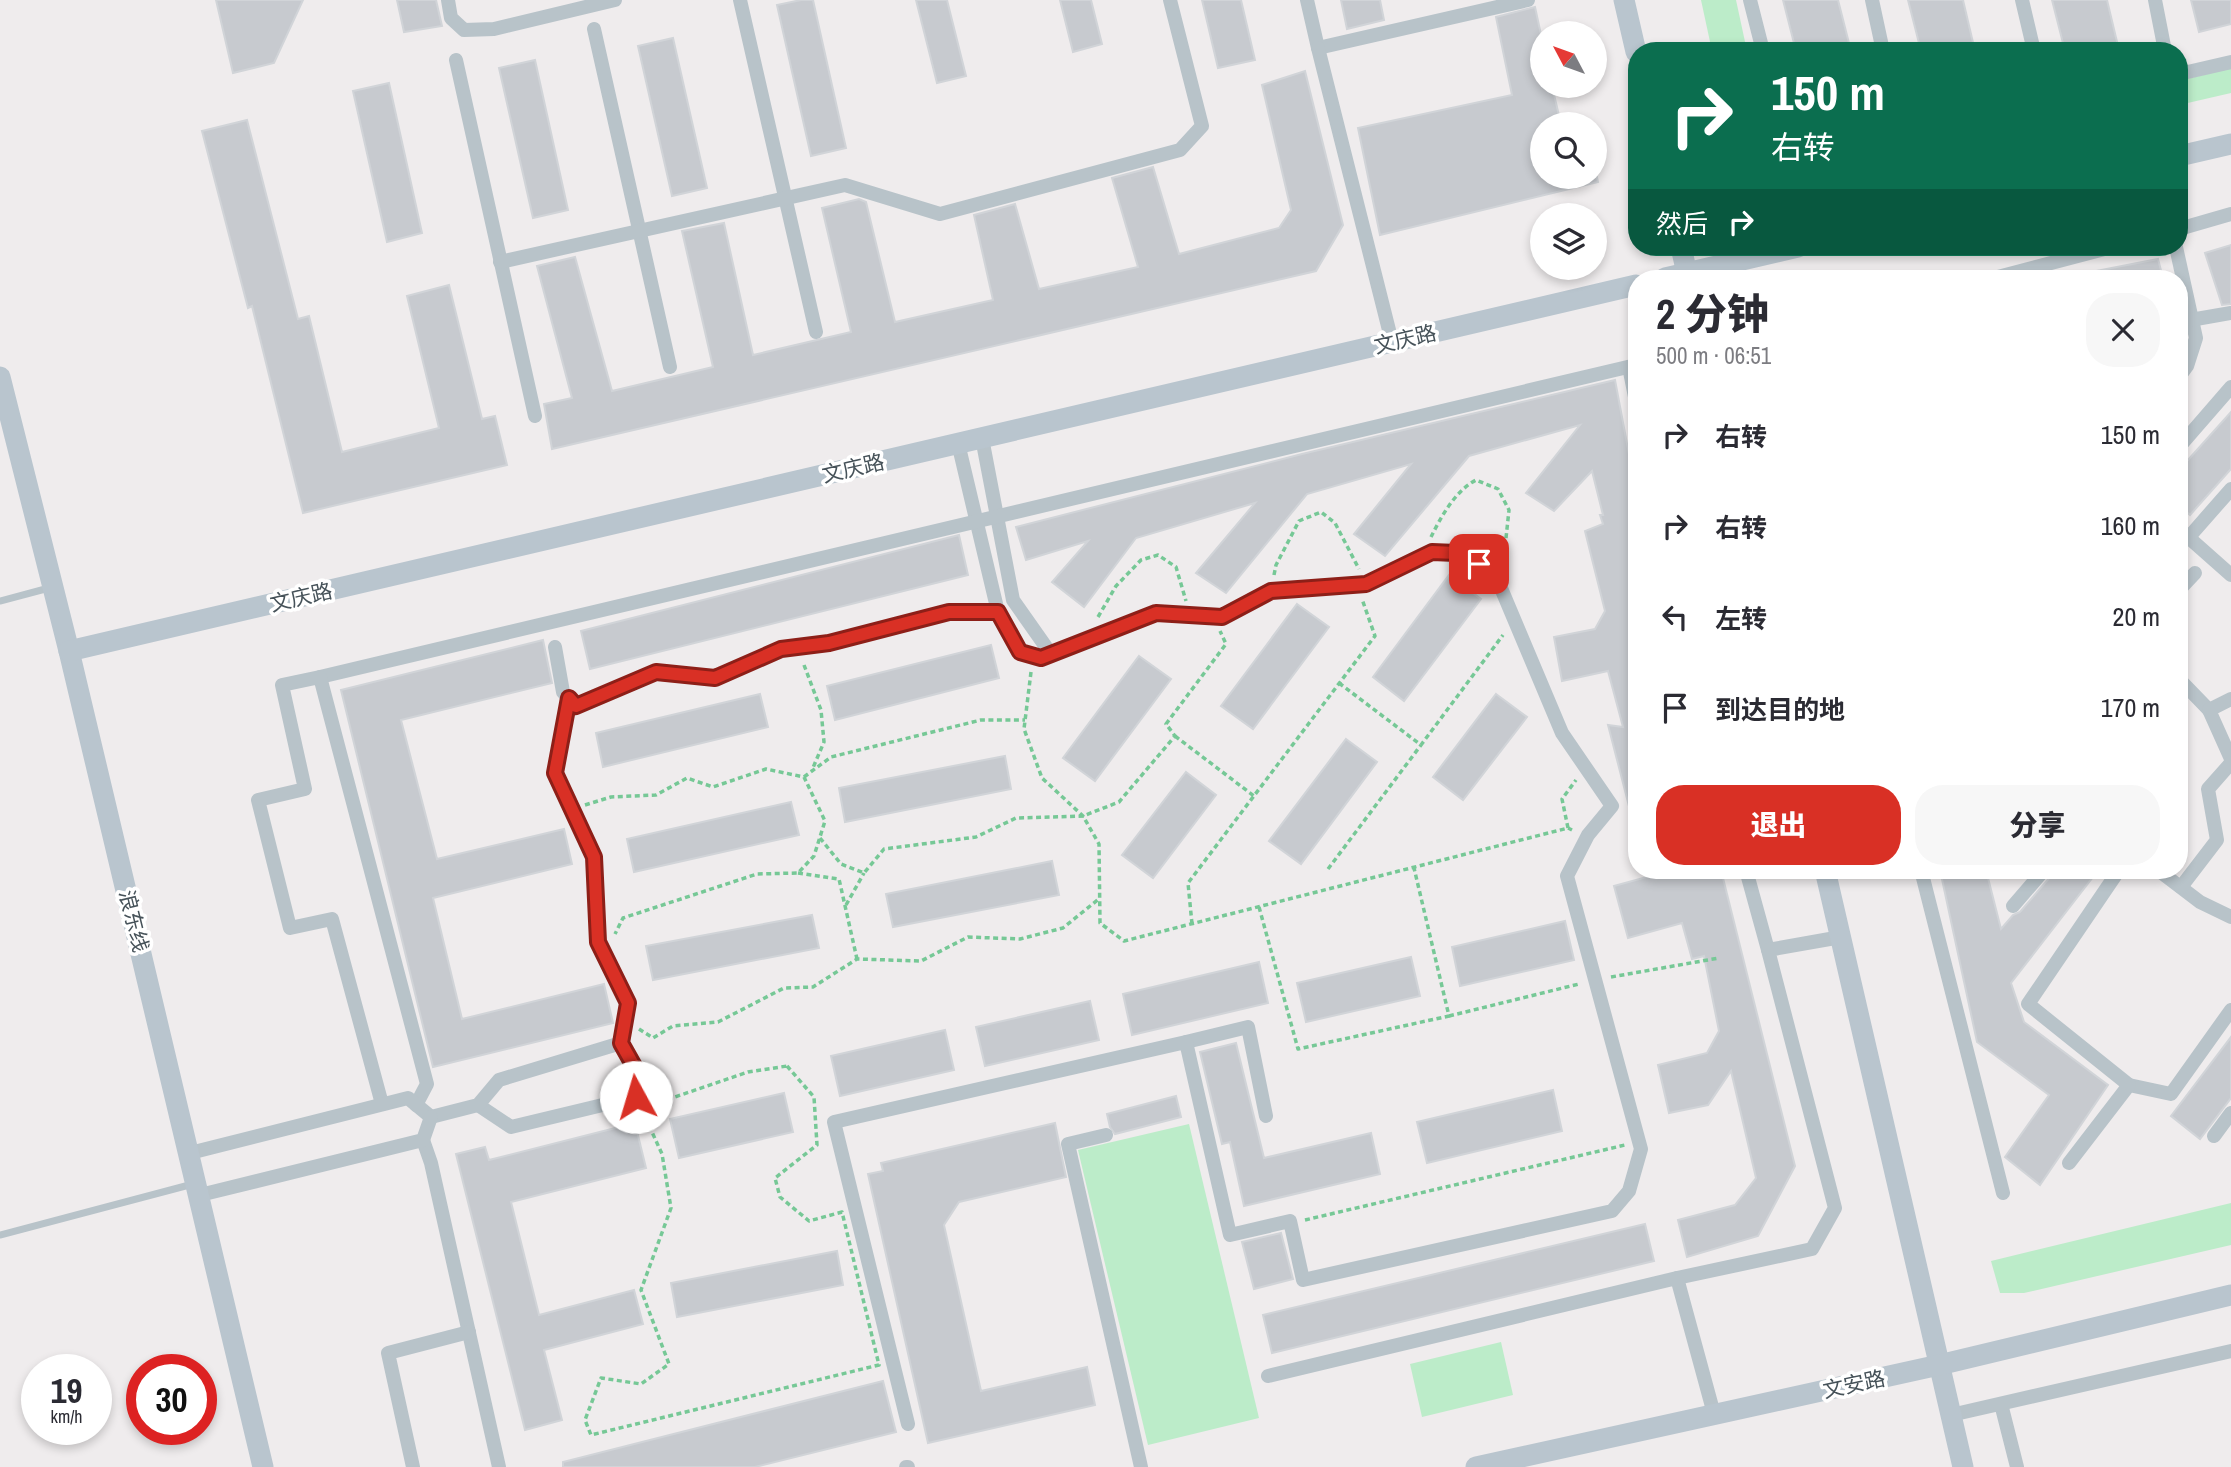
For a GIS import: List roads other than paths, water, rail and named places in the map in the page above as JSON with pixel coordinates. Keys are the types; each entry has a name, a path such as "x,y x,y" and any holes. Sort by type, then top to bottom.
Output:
{"street":[{"path":"448,0 451,18 464,30 494,29 582,4 615,0"},
{"path":"740,0 816,332"},
{"path":"500,262 845,185 940,214 1180,150 1202,126 1170,0"},
{"path":"1307,0 1392,342"},
{"path":"1318,48 1528,0"},
{"path":"1624,0 1634,42"},
{"path":"1750,0 1761,42"},
{"path":"1872,0 1881,42"},
{"path":"2022,0 2032,42"},
{"path":"2155,0 2163,42"},
{"path":"594,29 670,367"},
{"path":"456,60 535,416"},
{"path":"2188,72 2231,62"},
{"path":"2188,154 2231,144"},
{"path":"2188,226 2231,214"},
{"path":"1711,270 1764,256"},
{"path":"2024,270 2078,256"},
{"name":"文庆路","path":"69,652 1628,287"},
{"path":"2188,320 2231,313"},
{"path":"2188,325 2196,338 2188,366"},
{"path":"382,1104 332,919 290,928 258,800 305,789 282,685 977,523 1628,367"},
{"name":"浪东线","path":"0,377 199,1189 263,1467"},
{"path":"2188,437 2231,387"},
{"path":"982,438 1013,600 1051,654"},
{"path":"958,443 998,612 1020,652 1041,658 1156,613 1222,617 1271,591 1361,584 1432,552 1456,553 1479,564 1498,581 1562,733 1612,806 1588,835 1567,876 1641,1149 1629,1191 1612,1211 1303,1280 1290,1221 1230,1235 1186,1042"},
{"path":"2188,529 2231,489"},
{"path":"2188,537 2231,575"},
{"path":"2188,580 2195,573"},
{"path":"555,647 563,692 576,706 656,672 715,678 781,649 829,643 949,612 998,612"},
{"path":"320,677 427,1084 416,1105"},
{"path":"2188,688 2209,710 2231,761 2208,789 2217,840 2188,877"},
{"path":"478,1105 511,1127 636,1097 635,1068 621,1043 628,1003 598,942 594,857 555,773 569,698"},
{"path":"2209,710 2231,699"},
{"path":"1268,1376 1677,1278 1812,1249 1835,1208 1748,879"},
{"path":"1827,879 1963,1467"},
{"path":"1923,879 2003,1194"},
{"path":"2013,906 2036,879"},
{"path":"2113,879 2028,1004 2129,1085 2171,1094 2231,1010"},
{"path":"2170,879 2200,902 2231,917"},
{"path":"2180,887 2186,879"},
{"path":"1768,950 1841,937"},
{"path":"908,1424 834,1122 1248,1027 1266,1116"},
{"path":"430,1117 478,1105 499,1080 621,1043"},
{"path":"2069,1163 2129,1085"},
{"path":"190,1153 408,1098 430,1117"},
{"path":"2214,1136 2231,1113"},
{"path":"430,1117 423,1140 431,1163 499,1467"},
{"path":"1106,1135 1068,1144 1140,1467"},
{"path":"199,1189 423,1140"},
{"path":"1677,1278 1714,1414"},
{"name":"文安路","path":"1476,1467 1940,1365 2231,1295"},
{"path":"413,1467 388,1353 469,1332"},
{"path":"1951,1415 2231,1351"},
{"path":"2001,1404 2017,1467"}],"lane":[{"path":"0,601 53,587"},
{"path":"0,1235 199,1189"}]}
